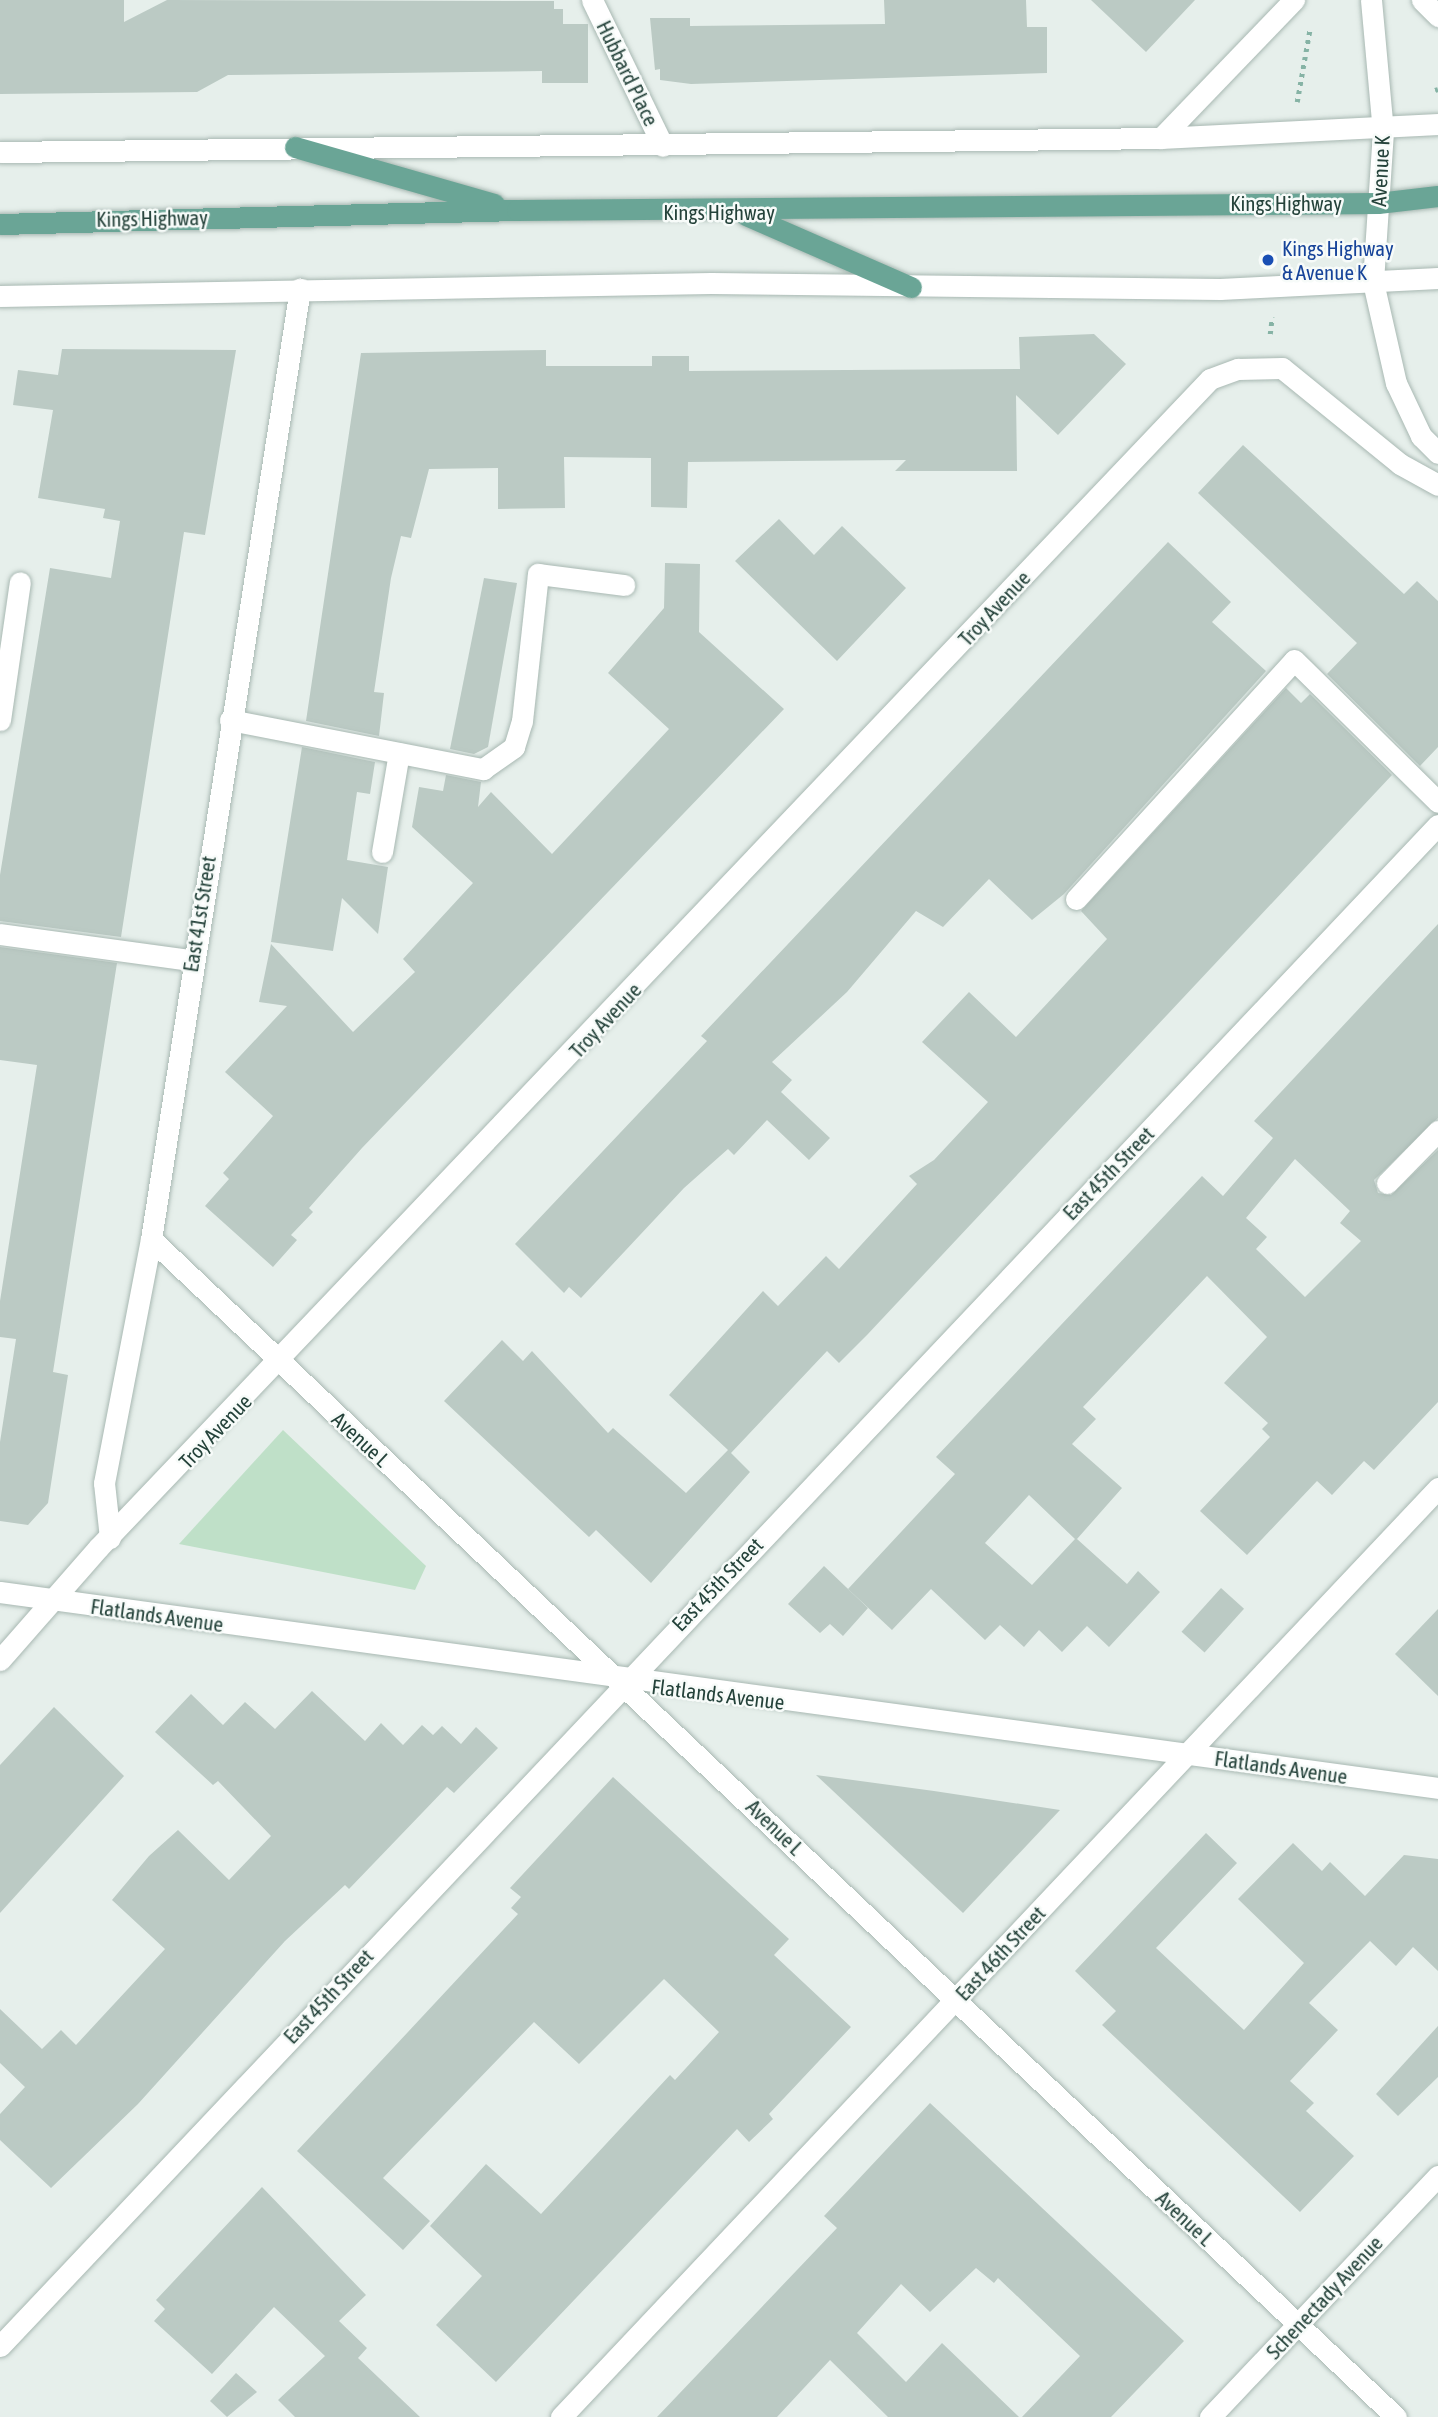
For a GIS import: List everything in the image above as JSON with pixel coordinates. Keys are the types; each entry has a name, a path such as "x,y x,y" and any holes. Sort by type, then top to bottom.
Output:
{"main road":[{"path":"295,147 517,210"},
{"name":"Kings Highway","path":"0,223 517,210 741,213 1378,203 1438,196"},
{"path":"741,213 911,286"}],"street":[{"name":"Hubbard Place","path":"592,0 663,146"},
{"path":"1160,138 1294,0"},
{"name":"Avenue K","path":"1371,0 1383,131 1373,282 1396,383 1421,436 1438,453"},
{"path":"1422,0 1438,16"},
{"path":"0,152 1160,138 1383,131 1438,124"},
{"path":"0,296 300,289 911,286 1220,289 1438,278"},
{"name":"East 41st Street","path":"110,1538 104,1483 151,1239 191,960 300,289"},
{"name":"Troy Avenue","path":"0,1661 110,1538 280,1364 1210,379 1238,369 1282,368 1400,464 1438,485"},
{"path":"230,720 484,769 501,761 522,721 538,575 624,585"},
{"path":"0,720 20,582"},
{"path":"1076,898 1294,660 1438,802"},
{"path":"382,852 399,752"},
{"name":"East 45th Street","path":"0,2346 623,1681 1438,825"},
{"path":"0,934 191,960"},
{"path":"1387,1183 1438,1131"},
{"name":"Avenue L","path":"151,1239 280,1364 623,1681 1396,2417"},
{"name":"East 46th Street","path":"561,2417 1438,1488"},
{"name":"Flatlands Avenue","path":"0,1592 623,1681 1438,1788"},
{"name":"Schenectady Avenue","path":"1210,2417 1438,2176"}],"path":[{"path":"1297,99 1312,13"},
{"path":"1270,334 1273,313"}],"green space":[{"path":"283,1430 426,1566 415,1590 179,1544"}],"building":[{"path":"0,0 124,0 124,22 167,0 554,1 554,9 563,9 563,24 588,24 588,83 542,83 542,71 228,75 197,92 0,94"},
{"path":"884,0 1026,0 1027,27 1047,27 1047,73 691,84 660,80 660,69 655,70 650,18 690,18 690,26 885,24"},
{"path":"1091,0 1195,0 1146,52"},
{"path":"1094,334 1126,364 1058,435 1016,395 1017,471 895,471 906,460 688,462 687,508 651,507 651,458 564,457 565,508 498,509 498,468 429,469 411,538 401,536 391,578 374,692 384,693 379,736 306,721 361,353 546,350 546,366 652,366 652,356 689,356 689,371 1020,369 1019,337"},
{"path":"62,349 236,350 205,535 184,532 121,937 0,921 0,875 50,568 111,578 120,521 103,518 105,509 38,498 53,410 13,405 18,370 58,375"},
{"path":"1243,445 1404,594 1417,581 1438,601 1438,747 1420,766 1327,674 1357,643 1198,493"},
{"path":"779,519 814,555 842,526 906,588 837,661 735,561"},
{"path":"1168,542 1231,602 1212,622 1266,671 1064,894 1032,920 989,879 943,927 916,911 847,992 772,1062 792,1080 781,1092 830,1138 809,1160 767,1120 734,1155 728,1149 684,1188 581,1298 569,1287 564,1293 515,1244 707,1041 701,1036"},
{"path":"665,563 700,564 699,632 784,709 362,1148 309,1208 313,1212 291,1235 297,1240 273,1267 205,1206 229,1179 223,1173 273,1116 225,1072 287,1006 259,1002 271,944 353,1032 415,972 403,959 473,883 412,827 419,787 443,791 446,775 481,782 478,807 491,792 552,854 669,729 608,673 664,608"},
{"path":"484,578 517,583 488,747 474,754 450,749"},
{"path":"1286,688 1301,703 1310,694 1392,775 867,1335 839,1363 827,1351 731,1453 750,1472 651,1583 596,1530 589,1537 444,1401 502,1340 523,1361 532,1351 608,1433 613,1428 686,1493 728,1450 669,1395 763,1291 778,1306 826,1256 839,1269 917,1184 909,1176 934,1160 988,1102 922,1042 969,992 1016,1037 1107,939 1081,911"},
{"path":"302,747 375,762 370,794 357,792 347,860 388,867 378,934 342,898 333,951 271,942"},
{"path":"1438,924 1438,1118 1374,1180 1378,1193 1391,1195 1438,1150 1438,1402 1374,1470 1364,1461 1332,1495 1317,1481 1247,1555 1200,1511 1270,1437 1262,1429 1268,1423 1224,1383 1267,1337 1207,1276 1083,1407 1096,1419 1072,1444 1122,1488 1077,1539 1127,1584 1138,1571 1160,1592 1109,1647 1087,1626 1062,1652 1039,1630 1024,1647 1000,1625 985,1640 931,1589 892,1630 848,1589 955,1474 936,1457 1202,1176 1223,1196 1273,1138 1254,1121","holes":["1295,1159 1350,1211 1340,1223 1361,1241 1305,1297 1256,1249 1267,1237 1246,1218","1029,1495 1075,1539 1032,1585 985,1543"]},
{"path":"0,947 117,963 53,1372 68,1375 48,1503 28,1525 0,1521 0,1442 16,1339 0,1337 0,1301 37,1065 0,1060"},
{"path":"824,1566 868,1608 843,1636 830,1624 820,1633 788,1604"},
{"path":"1221,1588 1244,1609 1205,1653 1182,1632"},
{"path":"1438,1609 1438,1696 1395,1654"},
{"path":"312,1691 365,1741 381,1723 403,1745 422,1725 433,1735 442,1726 461,1744 476,1727 498,1748 454,1793 447,1787 349,1889 345,1885 285,1941 138,2104 51,2188 0,2140 0,2114 25,2087 0,2063 0,2009 42,2049 61,2030 76,2045 165,1949 112,1900 149,1856 178,1830 229,1880 271,1836 218,1781 213,1785 155,1732 191,1694 223,1725 245,1702 275,1729"},
{"path":"54,1707 124,1776 0,1913 0,1765"},
{"path":"816,1775 934,1791 1060,1810 963,1913"},
{"path":"613,1777 789,1939 774,1955 851,2027 769,2114 773,2119 749,2142 737,2129 496,2382 436,2325 482,2276 430,2226 486,2164 541,2214 670,2075 675,2080 719,2032 664,1979 579,2064 534,2022 383,2178 430,2221 403,2250 297,2151 518,1914 511,1908 521,1897 510,1888"},
{"path":"1206,1833 1237,1863 1156,1948 1244,2030 1304,1963 1238,1899 1293,1843 1322,1871 1330,1862 1365,1896 1404,1855 1438,1859 1438,1971 1413,1947 1396,1966 1370,1941 1309,2003 1338,2030 1290,2081 1314,2103 1306,2111 1354,2156 1300,2212 1102,2025 1116,2011 1075,1971"},
{"path":"1438,2026 1438,2077 1398,2116 1376,2094"},
{"path":"930,2103 1184,2341 1111,2417 1022,2417 1080,2356 998,2278 994,2283 976,2268 930,2312 901,2284 857,2333 906,2382 942,2343 1019,2417 888,2417 830,2360 777,2417 657,2417 837,2228 824,2216"},
{"path":"262,2187 366,2295 339,2321 367,2348 358,2358 420,2417 295,2417 278,2400 325,2356 274,2307 212,2374 154,2321 165,2309 156,2300"},
{"path":"236,2373 257,2392 227,2417 210,2401"}],"place":[{"name":"Kings Highway & Avenue K","path":"1268,260"}]}
